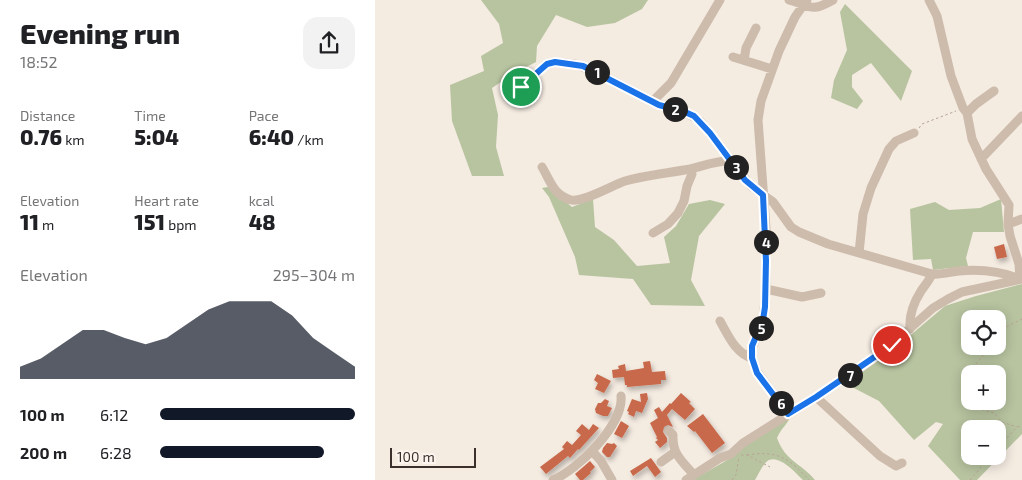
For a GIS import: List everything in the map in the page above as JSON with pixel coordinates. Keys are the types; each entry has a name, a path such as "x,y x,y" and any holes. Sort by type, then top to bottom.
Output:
{"street":[{"path":"656,104 655,100 671,83 720,0"},
{"path":"789,0 805,3"},
{"path":"805,3 806,8 819,8 833,0"},
{"path":"929,0 937,16 946,60 965,110 973,139 981,159 1009,205 1008,224 1019,264 1021,279"},
{"path":"788,414 757,373 752,358 752,346 763,320 766,290 766,228 758,120 761,101 772,69 787,32 805,3"},
{"path":"745,60 746,48 756,28"},
{"path":"733,57 772,69"},
{"path":"521,87 547,64 555,62 575,64 598,72 656,104 694,116 710,133 751,186 773,202 783,218 791,227 799,232 828,244 931,274 967,270 989,270 1021,279"},
{"path":"965,110 994,91"},
{"path":"981,159 1022,116"},
{"path":"859,253 863,214 871,188 889,149 896,141 914,134"},
{"path":"542,167 546,179 557,192 566,198 577,201 629,180 691,169 710,163 731,162"},
{"path":"653,233 668,224 678,213 684,201 692,174 691,169"},
{"path":"1008,224 1022,219"},
{"path":"910,329 909,323 914,305 921,291 929,282 931,274"},
{"path":"686,480 731,454 743,443 881,354 938,306 962,292 1021,279"},
{"path":"766,290 802,296 821,293"},
{"path":"720,322 736,348 742,354 752,358"},
{"path":"553,480 576,466 591,451 617,415 622,404 621,396"},
{"path":"816,397 880,456 897,466 902,463"},
{"path":"669,430 673,435 675,452 694,475"},
{"path":"591,451 601,461 612,480"},
{"path":"661,462 675,452"}],"path":[{"path":"914,134 922,124 965,110"},
{"path":"1006,328 1022,320"},
{"path":"976,365 984,355"},
{"path":"984,410 994,413 1001,422 1017,427 1022,426"},
{"path":"1006,439 1017,427"},
{"path":"733,480 736,475 739,456 764,453 782,457 809,480"},
{"path":"747,455 770,466"},
{"path":"970,480 983,465"}],"green space":[{"path":"481,0 648,0 642,9 615,23 587,27 556,15 537,46 536,62 514,73 492,88 498,115 496,147 504,176 472,176 452,121 450,85 484,71 481,56 503,43 499,24"},
{"path":"845,4 912,71 901,101 871,63 852,75 852,87 863,101 857,109 831,98 834,80 847,50 840,12"},
{"path":"548,187 572,207 593,199 595,227 614,240 637,266 670,263 664,237 676,226 689,204 710,200 725,204 699,236 691,280 705,306 651,305 633,279 579,275 575,257 549,197 542,188"},
{"path":"1001,199 1004,232 973,232 966,258 968,266 933,270 931,259 913,260 910,209 935,202 949,210 980,208"},
{"path":"1022,284 1022,434 1006,450 1006,420 961,420 961,465 992,465 977,480 960,480 928,446 943,424 936,422 914,440 879,401 846,384 894,349 945,306"},
{"path":"790,417 777,438 789,457 815,480 803,480 783,462 773,459 765,464 755,480 692,480 731,458 740,449"}],"building":[{"path":"1004,244 1007,257 997,259 994,247"},
{"path":"650,361 652,372 665,371 666,380 661,380 661,384 627,387 624,377 613,378 612,370 619,369 618,366 625,364 626,371 644,368 643,362"},
{"path":"597,374 611,381 604,393 595,389 598,383 594,380"},
{"path":"647,393 648,399 642,413 636,411 634,417 628,414 629,412 627,411 632,399 641,402 640,394"},
{"path":"681,393 691,402 689,403 695,409 685,420 672,409 667,415 673,427 668,425 664,427 663,432 667,442 660,448 655,442 658,440 650,423 658,418 654,410 659,407 662,412"},
{"path":"605,399 609,401 607,406 612,408 608,416 596,413 595,409 598,403"},
{"path":"703,414 725,443 712,453 695,431 687,426"},
{"path":"621,421 629,426 622,438 614,434"},
{"path":"582,424 589,430 593,424 599,428 570,458 568,456 546,474 540,467 564,449 562,447 567,441 572,445 581,435 576,431"},
{"path":"607,443 614,443 617,446 610,457 607,457 602,452"},
{"path":"651,458 661,472 655,477 647,466 633,476 630,471"},
{"path":"590,461 595,467 583,480 580,480 575,474"}],"route":[{"path":"521,87 543,66 555,62 575,64 598,72 659,105 694,116 710,133 745,180 763,195 766,228 765,307 760,330 754,340 751,351 757,373 788,414 892,345"}]}
